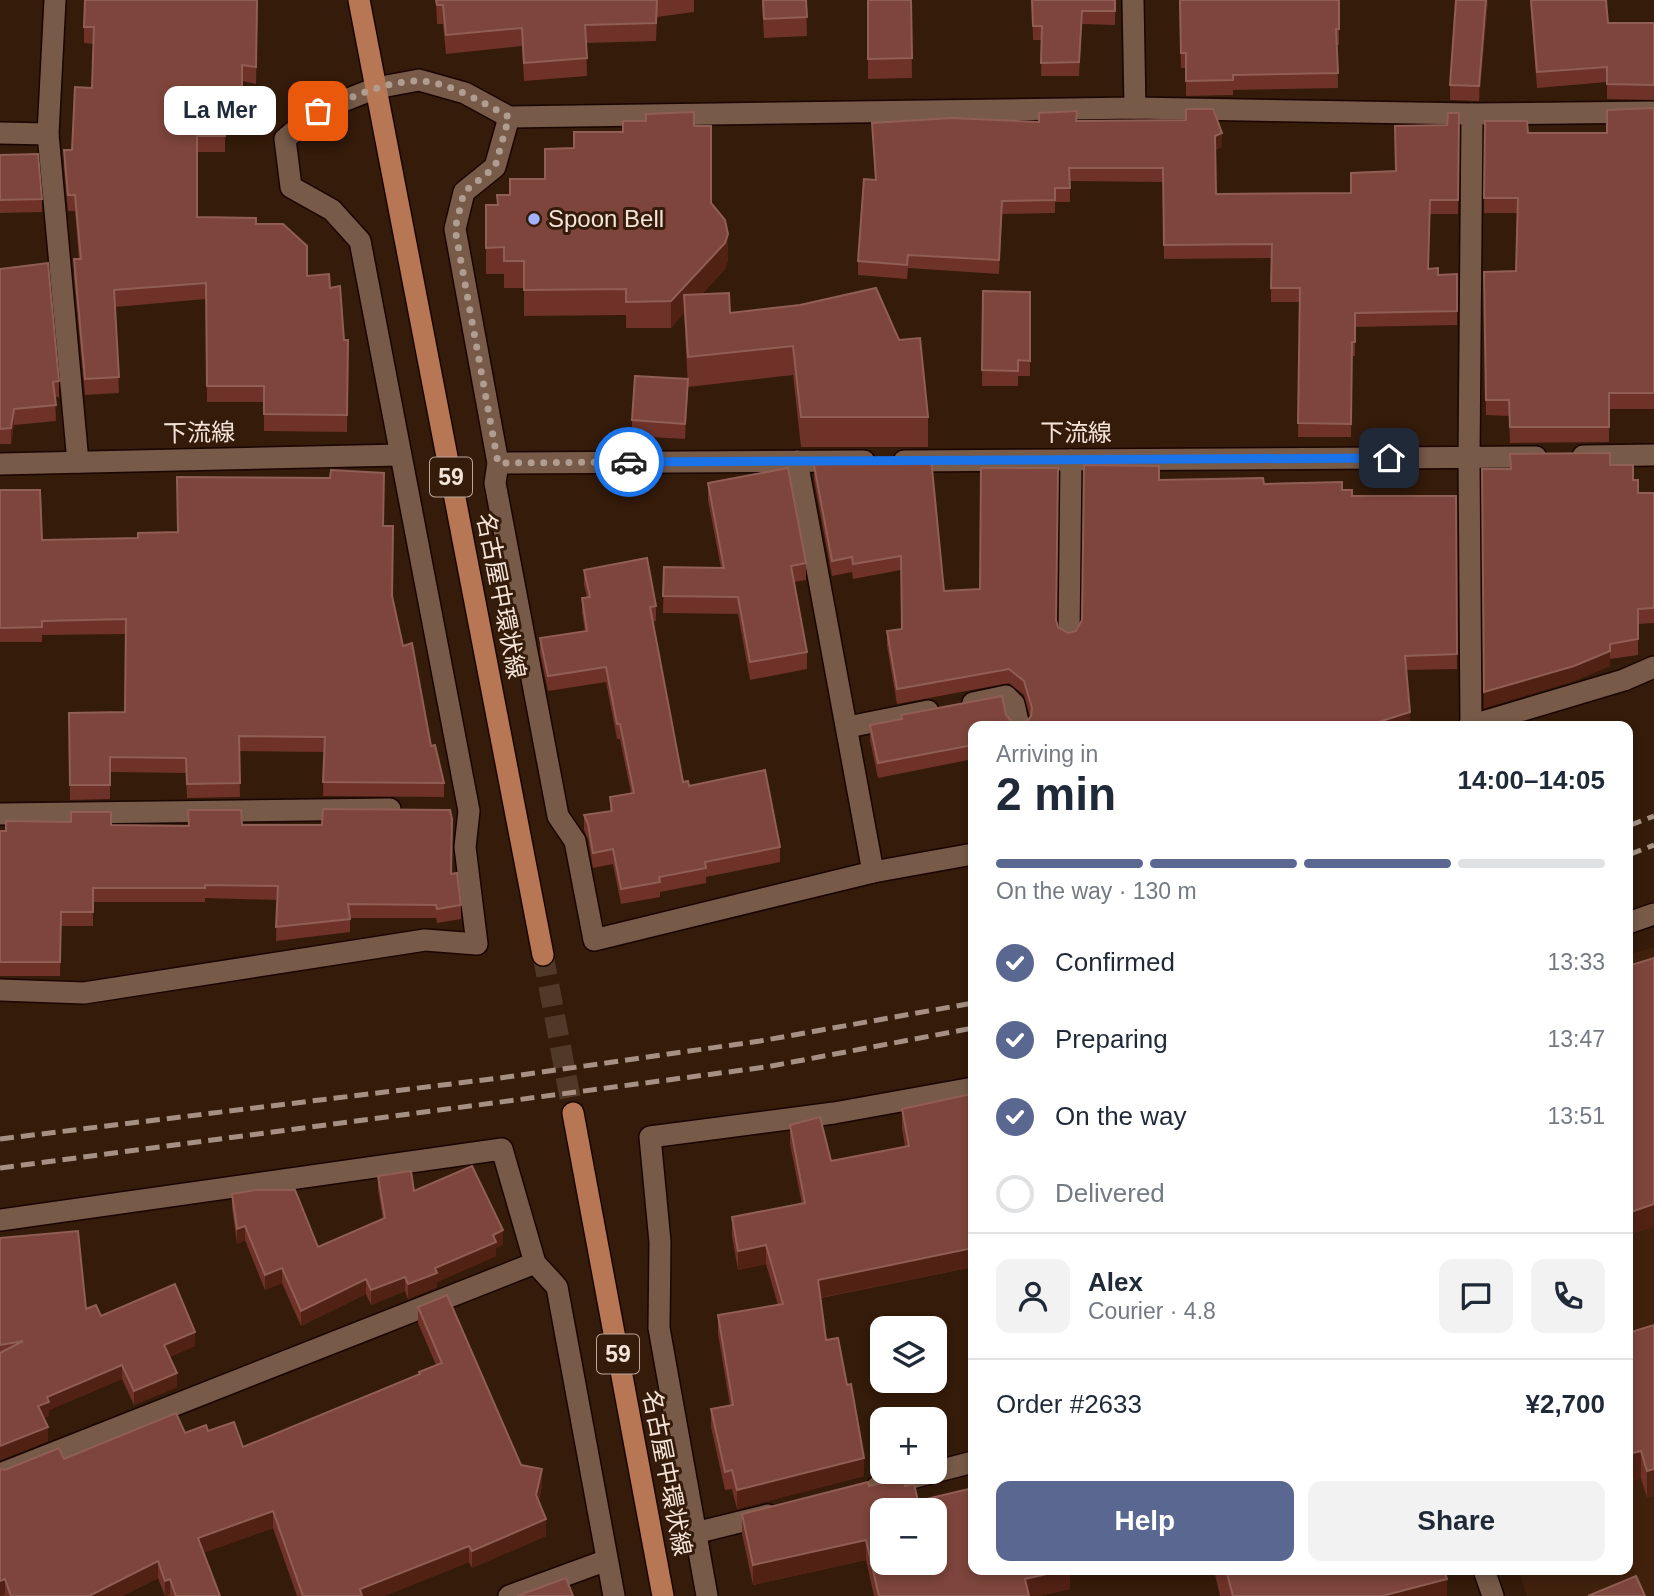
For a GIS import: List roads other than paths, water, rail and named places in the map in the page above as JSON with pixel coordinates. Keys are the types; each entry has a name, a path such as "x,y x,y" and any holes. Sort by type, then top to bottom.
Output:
{"main road":[{"name":"名古屋中環状線","path":"359,0 543,955"},
{"name":"名古屋中環状線","path":"573,1113 663,1596"}],"street":[{"path":"55,0 48,134 78,463"},
{"path":"1133,0 1135,108"},
{"path":"0,990 84,993 425,940 477,944 465,847 469,811 360,241 332,210 291,187 285,139 318,111 376,88 419,80 465,93 509,117 1135,108 1472,114 1654,112"},
{"path":"1470,721 1472,114"},
{"path":"509,117 495,167 464,192 455,229 498,463 495,483 558,816 575,841 594,940 873,872 968,855"},
{"path":"0,133 48,134"},
{"name":"下流線","path":"0,464 400,455"},
{"name":"下流線","path":"498,463 1654,455"},
{"path":"1069,635 1071,460"},
{"path":"797,461 873,872"},
{"path":"1487,721 1624,680 1654,667"},
{"path":"848,727 1006,696 1014,704 1018,721"},
{"path":"0,814 414,810"},
{"path":"441,810 469,811"},
{"path":"1633,921 1654,915"},
{"path":"708,1596 659,1328 660,1242 650,1137 834,1113 968,1089"},
{"path":"0,1220 502,1149 535,1263 557,1287 614,1596"},
{"path":"0,1474 535,1263"},
{"path":"854,1493 968,1463"},
{"path":"695,1533 788,1510"},
{"path":"509,1596 607,1560"},
{"path":"1486,1575 1493,1596"}],"tunnel":[{"path":"543,955 573,1113"}],"railway":[{"path":"1633,824 1654,816"},
{"path":"1633,853 1654,845"},
{"path":"0,1139 500,1078 760,1041 968,1004"},
{"path":"0,1168 766,1067 968,1029"}],"place":[{"name":"La Mer","path":"318,111"},
{"name":"Spoon Bell","path":"534,219"}]}
